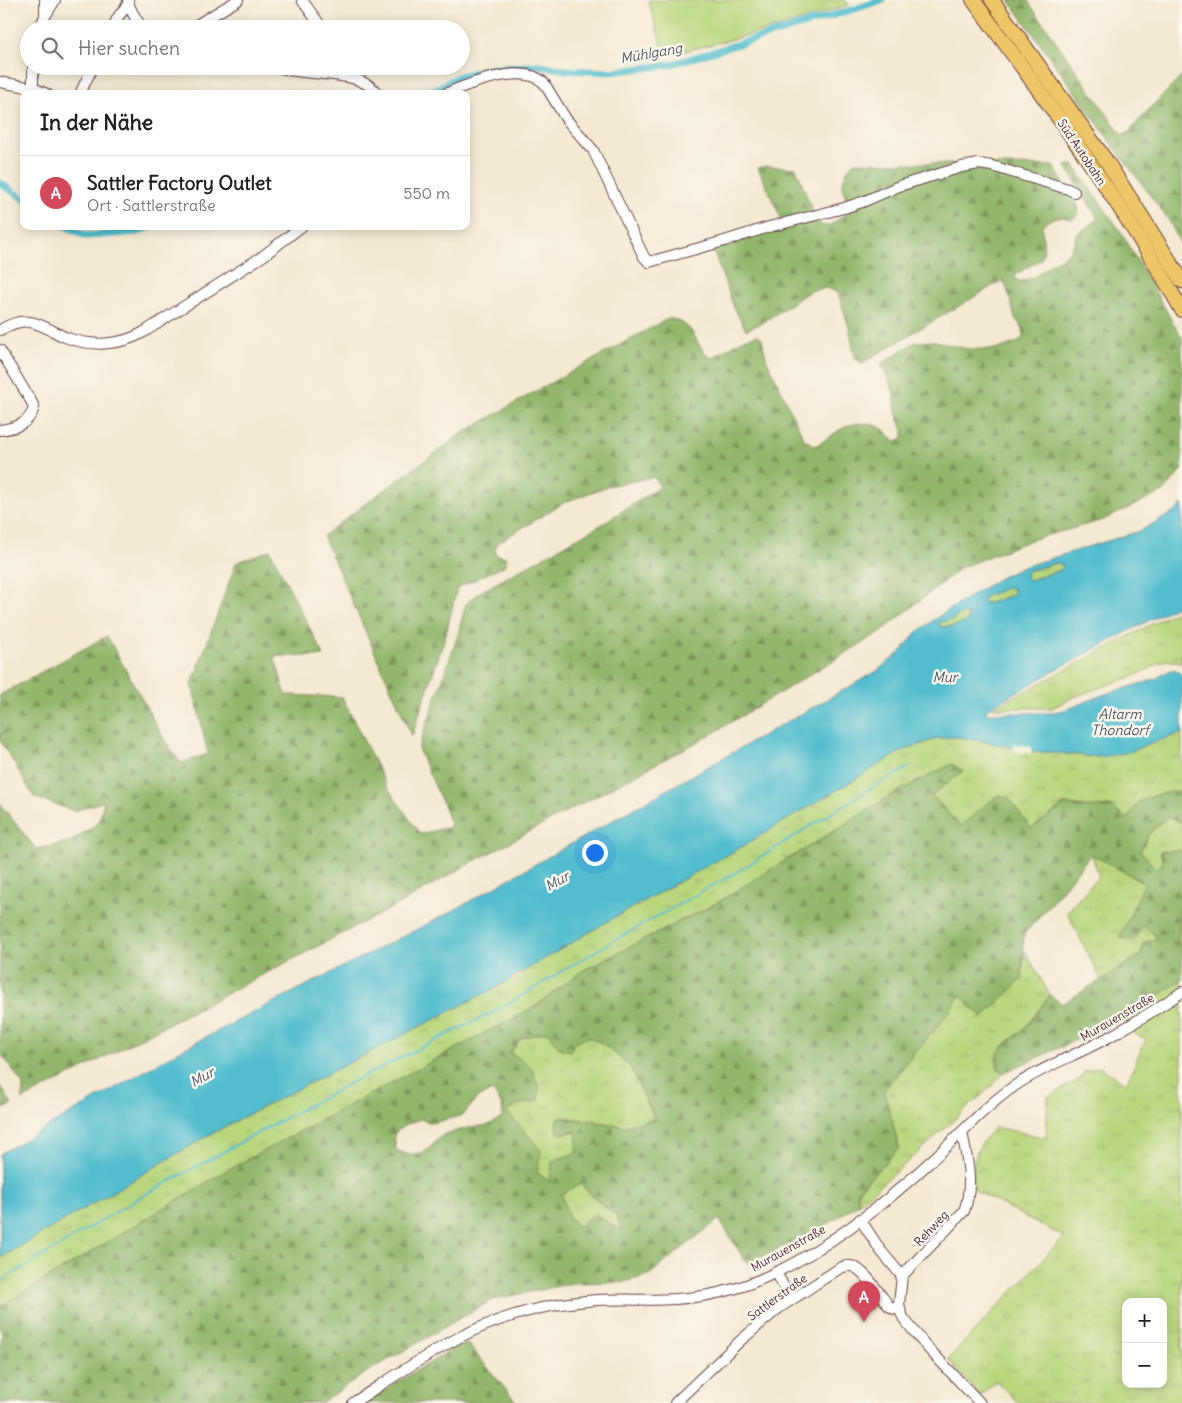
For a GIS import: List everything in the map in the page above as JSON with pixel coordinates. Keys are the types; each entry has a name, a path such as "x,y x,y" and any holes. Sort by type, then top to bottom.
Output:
{"highway":[{"name":"Süd Autobahn","path":"973,0 1093,168 1182,310"},
{"name":"Süd Autobahn","path":"992,0 1106,162 1182,281"}],"street":[{"path":"45,16 46,0"},
{"path":"43,20 55,0"},
{"path":"205,20 238,0"},
{"path":"302,0 316,20"},
{"path":"116,20 128,2"},
{"path":"128,2 137,20"},
{"path":"455,90 472,82 496,77 523,74 540,79 566,119 594,150 644,257 649,262 769,227 844,208 899,186 978,164 992,166 1074,192"},
{"path":"33,75 33,88"},
{"path":"82,90 90,75"},
{"path":"327,75 354,78 375,90"},
{"path":"0,82 37,90"},
{"path":"0,330 16,323 29,322 74,340 88,343 110,344 137,336 263,256 297,230"},
{"path":"0,350 34,408 30,418 25,422 15,427 0,430"},
{"name":"Murauenstraße","path":"353,1403 450,1343 510,1317 550,1307 586,1301 676,1299 704,1296 741,1287 776,1272 823,1245 860,1220 920,1171 990,1105 1016,1085 1047,1066 1076,1054 1117,1033 1182,992"},
{"name":"Rehweg","path":"902,1276 964,1212 969,1191 969,1176 962,1132"},
{"path":"860,1220 880,1250 902,1276 899,1309"},
{"name":"Sattlerstraße","path":"675,1403 740,1341 779,1308 836,1270 846,1266 857,1268 891,1308 899,1309 904,1319 926,1346 980,1403"},
{"path":"776,1272 791,1300"}],"green space":[{"path":"648,0 845,0 849,5 777,28 665,56"},
{"path":"1009,0 1027,0 1122,136 1129,132 1182,76 1182,246 1168,219"},
{"path":"854,162 1053,166 1078,206 1079,213 1072,219 1056,217 1042,225 1044,251 1041,259 1015,275 1016,280 1021,281 1034,277 1053,262 1066,255 1071,250 1077,234 1097,220 1066,166 1073,165 1119,229 1182,338 1182,470 1163,492 1103,520 1031,540 962,567 882,631 710,735 465,866 403,902 22,1100 23,1085 0,1053 0,804 36,849 70,842 99,822 104,801 74,811 34,797 0,740 0,695 107,636 165,741 181,763 208,754 192,684 236,563 270,550 324,656 274,656 286,695 342,697 387,787 420,834 451,827 443,804 418,749 456,641 466,604 475,595 599,526 660,487 654,477 608,486 565,502 499,542 495,548 496,555 506,557 506,565 457,588 446,634 412,736 323,536 463,433 669,318 685,325 700,347 711,358 744,339 757,335 762,338 766,358 804,439 815,446 840,430 860,423 880,427 896,441 903,438 903,430 896,412 893,390 881,364 915,342 935,341 968,349 998,349 1018,342 1023,337 1023,329 1015,318 1003,280 862,363 855,359 850,330 838,293 827,288 810,291 762,323 746,330 734,308 712,247 784,225 758,168 766,166 796,168 816,220 823,226 829,226 850,211 843,180"},
{"path":"1056,563 1062,564 1061,570 1030,580 1027,579 1027,571"},
{"path":"1009,587 1014,590 1012,595 990,603 985,603 983,600 984,596"},
{"path":"1182,608 1182,662 1166,660 1135,676 1072,698 1052,708 993,708"},
{"path":"965,613 968,615 968,621 950,627 938,626 939,623"},
{"path":"1182,733 1182,790 1127,819 1110,806 1088,808 1065,804 1031,829 1008,797 960,826 932,795 963,771 952,764 899,791 715,904 582,971 536,1006 224,1172 0,1307 0,1258 216,1131 495,988 617,916 743,846 904,750 938,738 959,737 1003,745 1025,752 1099,757 1129,752"},
{"path":"952,764 963,771 932,795 960,826 998,795 1008,797 1031,829 1065,804 1087,808 1110,806 1127,819 1139,801 1182,790 1182,822 1167,817 1148,835 1140,851 1156,869 1163,864 1160,851 1179,850 1182,853 1182,889 1178,942 1182,946 1182,979 1124,1019 1003,1073 996,1060 1001,1049 1027,1026 1050,995 1062,1004 1141,955 1143,943 1157,938 1144,925 1133,940 1119,938 1145,883 1091,854 1024,934 1022,979 982,1018 960,995 949,1012 884,1090 899,1148 858,1190 858,1204 818,1230 747,1264 719,1219 649,1275 624,1282 573,1283 492,1300 367,1372 321,1403 0,1403 2,1333 0,1330 0,1307 224,1172 536,1006 582,971 715,904 899,791","holes":["548,1031 559,1048 570,1051 575,1042 588,1037 602,1043 629,1065 655,1119 625,1126 562,1117 556,1121 558,1132 562,1134 576,1131 578,1152 552,1161 550,1182 537,1173 541,1151 507,1112 517,1104 538,1101 539,1086 530,1066 510,1053 521,1038","493,1091 502,1106 503,1117 489,1125 445,1134 425,1152 409,1155 396,1150 394,1134 405,1125 420,1119 433,1123 463,1115 478,1097","581,1184 609,1211 616,1214 622,1230 595,1213 579,1227 568,1216 561,1194"]},
{"path":"1167,817 1182,822 1182,853 1179,850 1156,869 1140,852 1148,835"},
{"path":"1091,854 1145,883 1144,924 1158,938 1141,955 1101,980 1067,912 1099,876"},
{"path":"1182,889 1182,946 1178,942"},
{"path":"1024,950 1050,995 1024,1029 1003,1046 997,1068 1003,1073 995,1083 912,1158 858,1204 858,1191 899,1148 884,1090 949,1012 960,995 1022,980"},
{"path":"1182,979 1182,1403 1018,1403 996,1381 980,1396 948,1359 1064,1237 976,1191 973,1183 973,1168 976,1155 982,1143 995,1127 1046,1138 1048,1097 1080,1079 1084,1072 1100,1067 1126,1084 1146,1039 1134,1034 1124,1019"},
{"path":"549,1031 575,1042 588,1037 602,1043 629,1065 655,1119 625,1126 562,1117 556,1121 562,1134 576,1131 578,1152 550,1182 537,1173 507,1112 517,1104 538,1101 539,1086 510,1053 521,1038"},
{"path":"0,1085 12,1105 0,1111"},
{"path":"580,1184 609,1211 616,1214 623,1231 610,1224 579,1227 568,1216 561,1194"},
{"path":"468,1344 517,1403 364,1403 455,1347"}],"water":[{"name":"Mur","path":"1182,504 1182,603 985,710 988,713 1051,713 1068,709 1105,694 1141,684 1157,678 1170,670 1177,671 1182,675 1182,733 1130,752 1099,757 1025,752 1003,745 959,737 938,738 904,750 743,846 617,916 495,988 216,1131 0,1258 0,1154 183,1049 447,914 877,671 901,652 916,633 942,614 998,579 1023,567 1140,531 1176,511","holes":["1056,563 1062,564 1061,570 1030,580 1027,579 1027,571","1009,587 1014,590 1012,595 990,603 985,603 984,597","965,613 968,615 968,621 958,625 950,627 939,626 939,623"]}],"pier":[{"path":"1014,744 1032,747 1031,754 1013,751"}],"waterway":[{"name":"Mühlgang","path":"470,73 483,70 539,65 565,70 611,72 669,65 882,0"},
{"name":"Mühlgang","path":"432,90 463,75"},
{"name":"Mühlgang","path":"0,183 20,196"},
{"name":"Mühlgang","path":"74,230 86,236 138,232 142,230"},
{"path":"0,1282 132,1202 252,1136 358,1079 501,1008 606,945 742,869 866,791 909,767"}],"place":[{"name":"Sattler Factory Outlet","path":"864,1322"}],"water label":[{"name":"Altarm Thondorf","path":"1120,722"}]}
